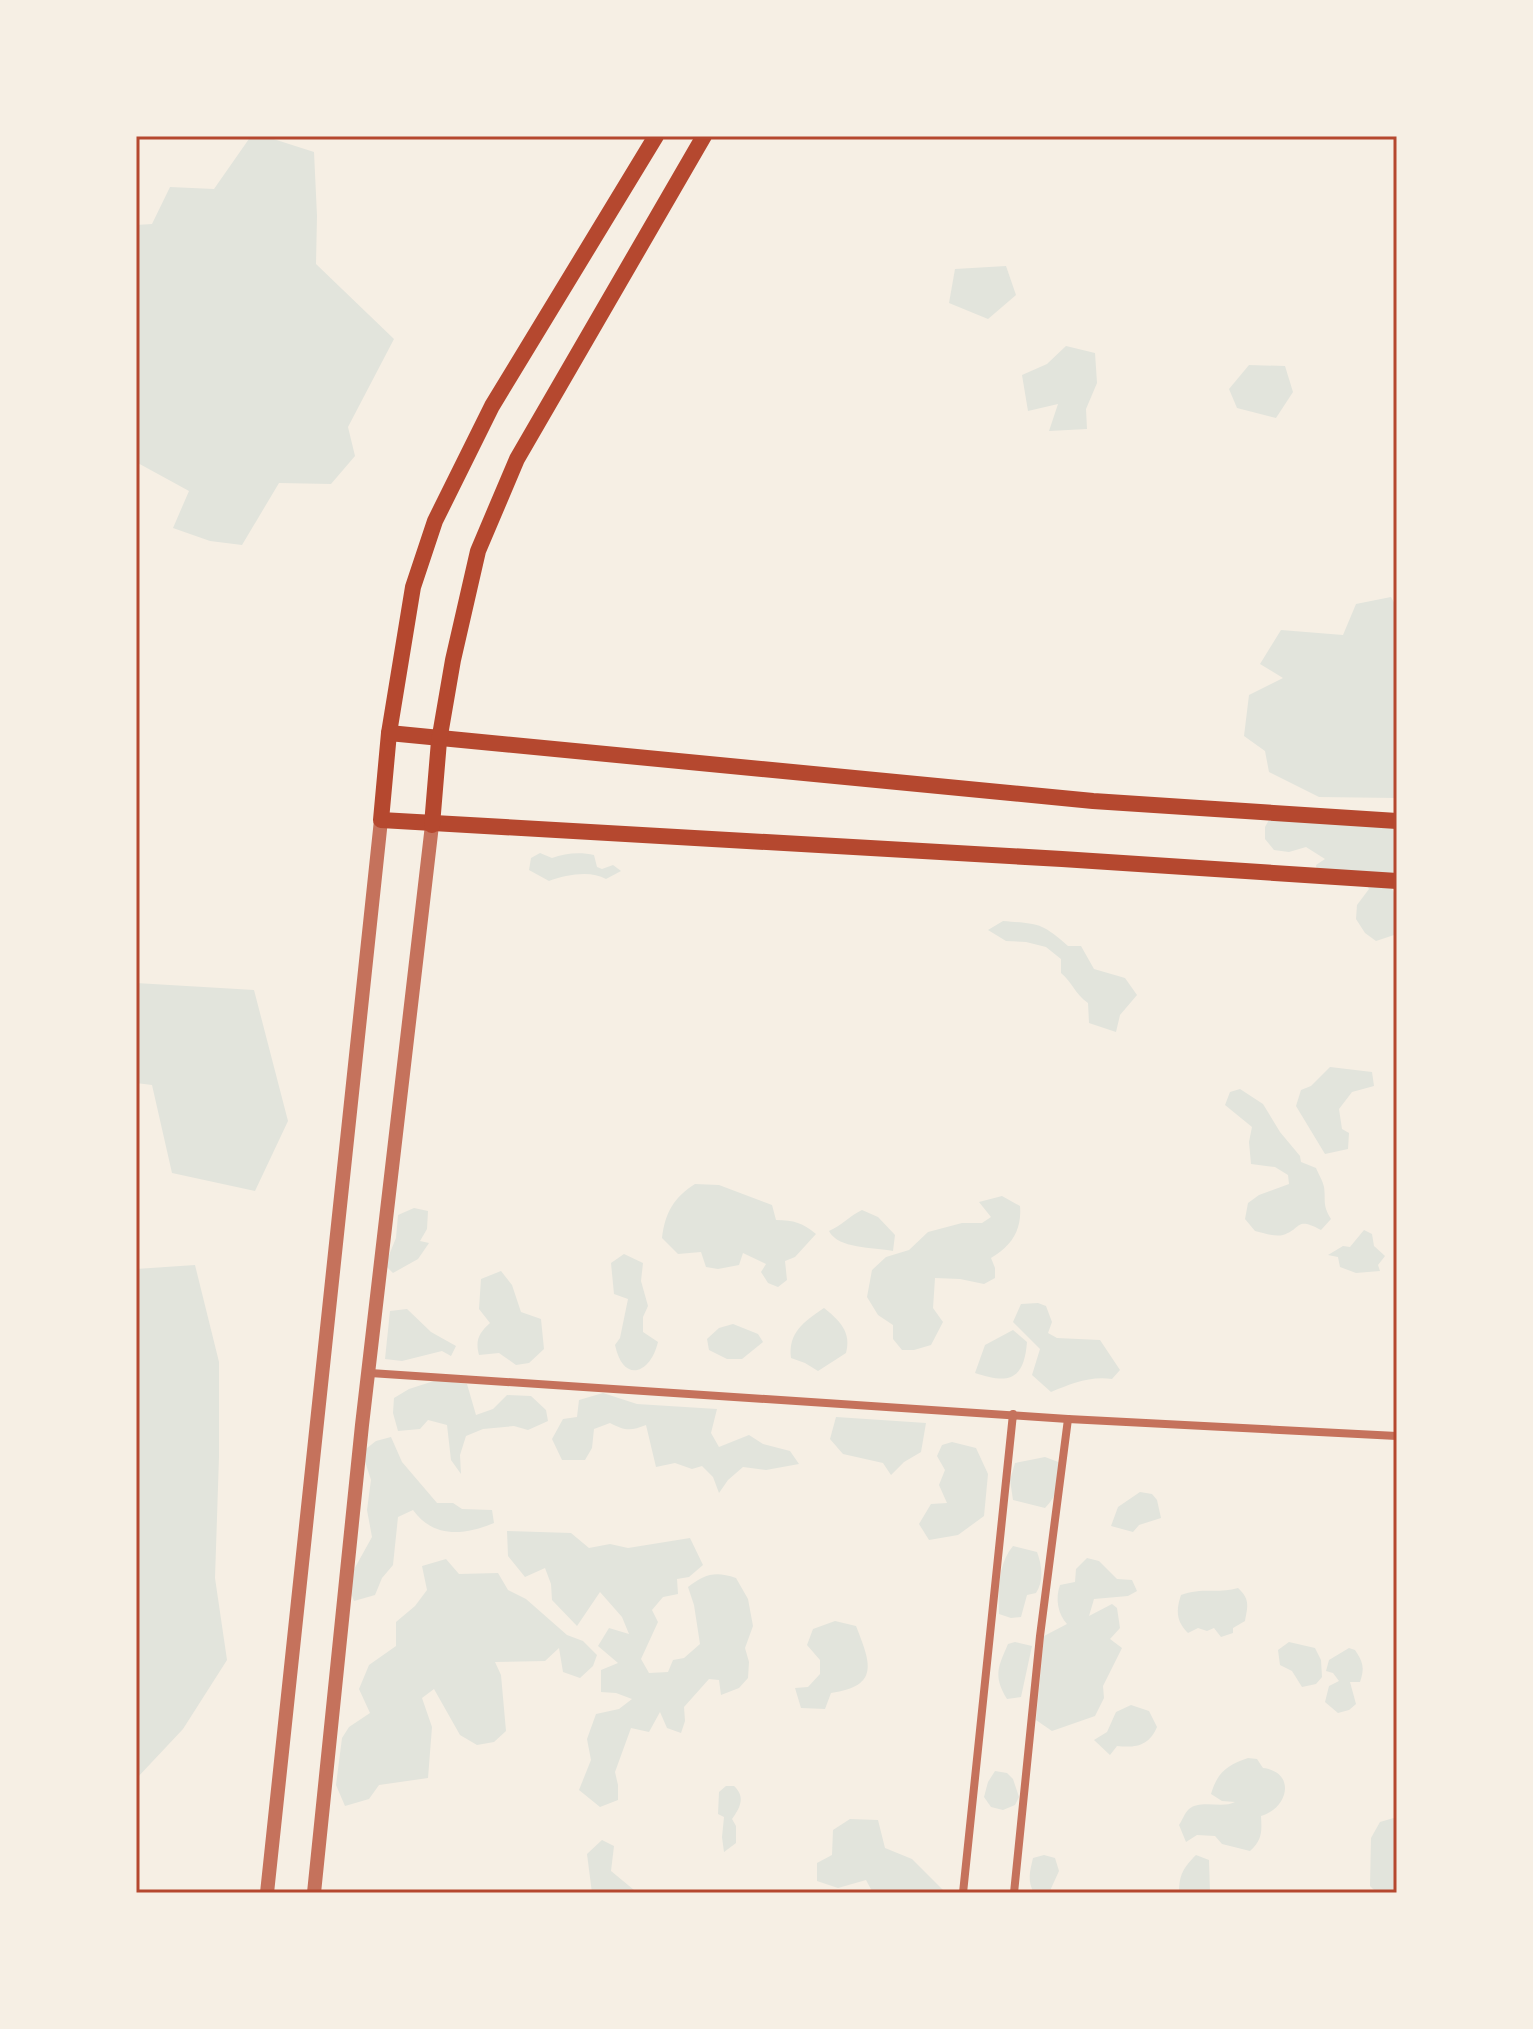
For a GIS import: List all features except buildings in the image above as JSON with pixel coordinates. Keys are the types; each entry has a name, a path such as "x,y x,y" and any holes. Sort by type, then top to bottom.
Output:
{"main road":[{"path":"656,136 492,406 435,521 413,587 389,733 381,820 1397,881"},
{"path":"432,825 440,739 453,660 478,551 517,459 704,136"},
{"path":"389,733 1093,801 1397,821"}],"street":[{"path":"267,1893 381,820"},
{"path":"314,1893 348,1556 432,825"},
{"path":"370,1373 1068,1419 1397,1436"},
{"path":"963,1893 1013,1414"},
{"path":"1014,1893 1040,1636 1068,1419"}],"shaded area":[{"path":"251,136 264,136 314,152 316,264 394,339 348,427 355,456 331,484 279,483 242,545 210,541 173,528 189,491 136,462 136,225 152,224 170,187 214,189"},
{"path":"1006,266 1016,295 988,319 949,303 955,269"},
{"path":"1066,346 1095,353 1097,383 1086,409 1087,429 1049,431 1058,404 1028,411 1022,375 1047,364"},
{"path":"1249,365 1285,366 1293,392 1276,418 1237,408 1229,389"},
{"path":"1391,597 1397,608 1397,798 1319,797 1269,772 1265,751 1244,736 1249,695 1283,678 1260,664 1281,630 1343,635 1356,604"},
{"path":"1270,818 1397,828 1397,886 1392,889 1397,898 1397,934 1376,941 1365,933 1356,919 1357,905 1369,889 1364,881 1318,877 1316,865 1325,859 1306,847 1289,852 1274,850 1265,839 1265,827"},
{"path":"540,853 552,858 573,854 594,855 597,867 602,869 613,865 621,871 606,879 585,874 549,881 529,870 531,858"},
{"path":"1003,921 1045,928 1068,946 1081,946 1094,969 1125,978 1137,995 1120,1015 1116,1032 1089,1023 1088,1003 1061,973 1061,959 1046,947 1006,941 988,930"},
{"path":"136,983 254,990 288,1121 255,1191 172,1173 152,1085 136,1083"},
{"path":"1330,1067 1372,1072 1374,1086 1352,1092 1339,1109 1342,1129 1349,1133 1348,1149 1325,1154 1296,1106 1301,1090 1311,1086"},
{"path":"1240,1089 1263,1104 1300,1156 1301,1162 1316,1168 1331,1219 1321,1230 1303,1224 1283,1235 1273,1235 1255,1231 1245,1219 1248,1203 1259,1195 1289,1184 1288,1175 1275,1167 1251,1164 1249,1142 1252,1127 1225,1105 1230,1092"},
{"path":"695,1184 719,1185 772,1205 776,1220 798,1223 816,1234 795,1257 785,1261 787,1280 778,1287 768,1283 761,1272 766,1264 743,1253 739,1265 718,1269 706,1267 701,1252 678,1254 662,1238 672,1206 681,1194"},
{"path":"1002,1196 1020,1206 1020,1215 1014,1236 1005,1248 991,1258 995,1278 984,1284 935,1278 933,1308 943,1322 931,1345 902,1350 893,1339 893,1325 878,1315 867,1297 872,1270 886,1257 909,1250 928,1232 962,1223 982,1223 991,1217 979,1202"},
{"path":"414,1208 428,1211 427,1229 420,1241 429,1243 418,1259 393,1273 385,1265 396,1238 398,1215"},
{"path":"862,1210 878,1217 895,1235 893,1251 848,1244 829,1231"},
{"path":"1364,1230 1372,1234 1374,1246 1385,1256 1378,1265 1380,1271 1356,1273 1340,1267 1338,1257 1328,1255 1343,1246 1350,1247"},
{"path":"624,1254 643,1263 641,1281 648,1306 643,1317 643,1332 658,1342 649,1362 636,1370 624,1365 615,1345 620,1338 628,1299 614,1294 611,1263"},
{"path":"195,1265 219,1362 215,1578 227,1660 183,1729 136,1779 136,1269"},
{"path":"501,1271 512,1285 521,1312 541,1319 544,1349 529,1363 516,1365 499,1353 479,1355 479,1337 490,1323 479,1309 481,1279"},
{"path":"1021,1304 1046,1306 1052,1322 1048,1333 1057,1338 1100,1340 1120,1370 1112,1379 1088,1380 1051,1392 1032,1375 1040,1349 1013,1322"},
{"path":"824,1308 843,1327 847,1346 846,1353 818,1371 791,1358 791,1349 799,1328"},
{"path":"407,1309 431,1332 456,1346 451,1356 442,1351 402,1361 385,1359 390,1311"},
{"path":"733,1324 758,1334 763,1342 742,1359 727,1359 709,1350 707,1339 719,1328"},
{"path":"1013,1330 1027,1342 1018,1372 1005,1378 975,1373 985,1345"},
{"path":"437,1380 467,1384 476,1415 493,1409 507,1395 531,1396 546,1410 548,1421 528,1430 514,1426 483,1429 466,1436 460,1455 461,1474 451,1460 447,1425 428,1420 420,1429 398,1431 393,1413 394,1398 409,1389"},
{"path":"603,1393 637,1404 717,1409 711,1433 719,1447 749,1435 763,1444 790,1451 799,1464 766,1470 743,1467 719,1493 713,1477 702,1466 692,1469 675,1463 656,1467 646,1425 628,1429 610,1423 594,1429 592,1448 585,1460 562,1460 552,1439 563,1419 577,1417 579,1400"},
{"path":"836,1417 926,1423 921,1452 904,1462 891,1475 883,1463 843,1454 830,1439"},
{"path":"391,1437 402,1462 437,1503 453,1503 462,1509 492,1510 494,1523 472,1530 450,1532 430,1526 413,1510 398,1517 393,1565 382,1578 375,1595 354,1601 347,1582 372,1537 367,1510 371,1480 362,1452 376,1441"},
{"path":"952,1442 976,1448 988,1474 984,1516 958,1535 929,1540 919,1524 931,1504 947,1503 939,1485 945,1470 937,1456 942,1445"},
{"path":"1045,1457 1061,1463 1058,1487 1053,1498 1045,1508 1013,1500 1010,1480 1015,1463"},
{"path":"1140,1492 1152,1494 1157,1500 1161,1518 1139,1525 1133,1532 1111,1526 1118,1507"},
{"path":"507,1531 571,1533 589,1548 610,1544 628,1548 690,1538 703,1565 689,1577 677,1579 678,1594 663,1597 652,1610 658,1622 641,1659 649,1673 668,1672 673,1660 684,1658 700,1644 688,1587 710,1575 729,1576 736,1578 748,1599 753,1626 745,1648 749,1662 748,1678 739,1688 721,1695 719,1680 709,1679 684,1707 685,1721 681,1733 667,1728 660,1712 649,1732 631,1728 615,1772 618,1800 600,1807 579,1790 591,1760 587,1739 596,1714 619,1709 632,1699 601,1692 601,1670 618,1663 598,1646 609,1628 629,1634 622,1617 600,1592 577,1626 552,1600 551,1584 545,1568 525,1577 508,1556"},
{"path":"1013,1546 1037,1552 1041,1573 1039,1588 1036,1593 1027,1595 1021,1617 1011,1618 999,1614 999,1596 1002,1569"},
{"path":"1087,1558 1099,1561 1117,1579 1132,1580 1137,1591 1128,1596 1094,1599 1089,1616 1112,1604 1117,1608 1120,1628 1110,1639 1122,1648 1103,1686 1104,1698 1095,1716 1052,1731 1036,1720 1044,1636 1067,1624 1058,1606 1060,1585 1075,1582 1076,1569"},
{"path":"446,1559 459,1574 498,1573 508,1590 526,1599 567,1635 583,1641 597,1655 593,1666 580,1678 563,1672 559,1648 545,1661 495,1662 501,1675 506,1731 494,1742 477,1745 460,1735 434,1689 422,1698 432,1727 428,1778 379,1785 369,1799 345,1806 336,1785 342,1738 349,1727 370,1713 359,1689 369,1665 396,1646 396,1622 415,1606 427,1590 422,1566"},
{"path":"1238,1588 1246,1599 1247,1611 1245,1621 1233,1628 1233,1633 1221,1637 1214,1628 1207,1631 1198,1628 1188,1633 1184,1629 1178,1615 1181,1595"},
{"path":"835,1621 856,1626 867,1661 865,1678 847,1690 831,1693 825,1709 801,1708 795,1688 808,1687 820,1674 820,1660 807,1645 813,1629"},
{"path":"1015,1642 1032,1646 1021,1697 1007,1699 998,1672 1008,1644"},
{"path":"1289,1642 1315,1648 1321,1660 1322,1677 1316,1684 1302,1687 1292,1671 1280,1665 1278,1650"},
{"path":"1349,1648 1355,1650 1360,1658 1362,1673 1360,1682 1350,1682 1356,1704 1338,1713 1325,1702 1329,1686 1339,1681 1333,1673 1326,1671 1329,1660"},
{"path":"1131,1705 1149,1711 1157,1727 1146,1742 1130,1747 1117,1746 1110,1755 1094,1740 1107,1732 1116,1712"},
{"path":"1248,1758 1257,1759 1263,1768 1281,1776 1285,1790 1278,1806 1261,1816 1257,1843 1250,1851 1222,1844 1215,1836 1197,1835 1186,1842 1179,1825 1186,1812 1194,1806 1235,1802 1222,1801 1211,1794 1216,1780 1224,1771"},
{"path":"995,1771 1007,1773 1013,1779 1019,1797 1015,1805 1003,1810 991,1807 984,1797"},
{"path":"726,1786 734,1786 741,1798 732,1819 736,1826 736,1843 724,1852 724,1817 718,1814 719,1792"},
{"path":"1397,1817 1397,1893 1377,1893 1370,1886 1371,1838 1380,1822"},
{"path":"850,1819 878,1820 885,1848 912,1859 946,1893 873,1893 866,1880 838,1888 817,1881 817,1863 832,1855 833,1830"},
{"path":"602,1840 614,1846 611,1871 634,1890 628,1893 592,1893 587,1854"},
{"path":"1044,1855 1055,1858 1059,1871 1049,1893 1034,1893 1030,1880 1033,1858"},
{"path":"1196,1855 1209,1860 1210,1893 1179,1893 1183,1872"}]}
